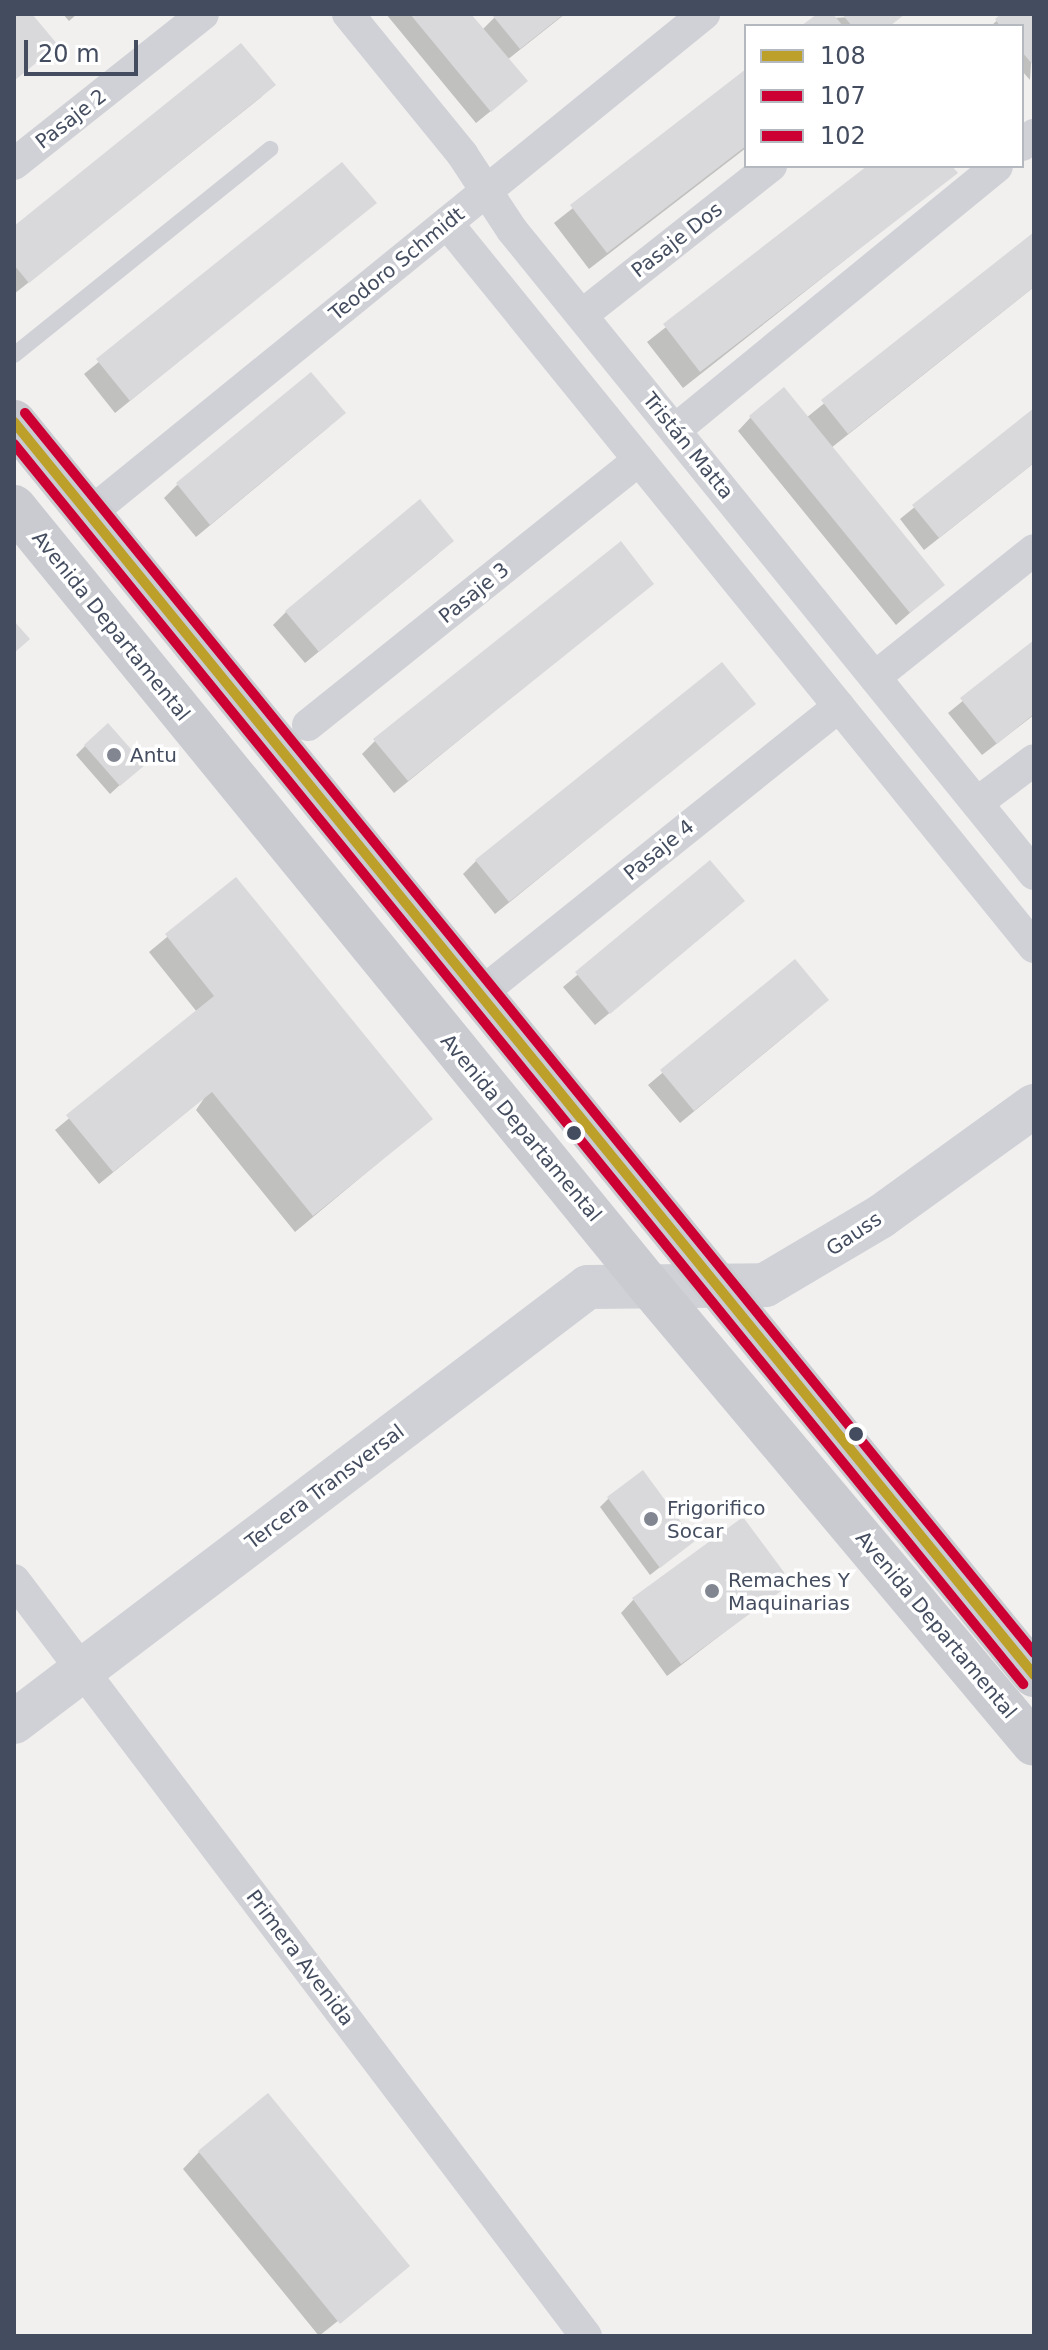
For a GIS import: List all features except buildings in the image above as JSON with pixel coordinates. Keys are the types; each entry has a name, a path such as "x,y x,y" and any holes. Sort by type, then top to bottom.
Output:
{"main road":[{"path":"14,422 480,994 712,1288 1034,1675"},
{"name":"Avenida Departamental","path":"14,507 648,1284 1034,1744"}],"street":[{"name":"Pasaje 2","path":"14,164 203,14"},
{"name":"Tristán Matta","path":"348,14 582,315 1034,874"},
{"name":"Teodoro Schmidt","path":"89,514 704,14"},
{"name":"Pasaje Dos","path":"582,315 768,168"},
{"path":"675,430 995,168"},
{"path":"447,223 1034,947"},
{"name":"Pasaje 3","path":"308,725 639,460"},
{"path":"875,677 1034,550"},
{"name":"Pasaje 4","path":"480,994 839,706"},
{"path":"977,803 1034,760"},
{"name":"Gauss","path":"648,1284 712,1288 765,1285 794,1273 1034,1106"},
{"name":"Tercera Transversal","path":"14,1722 588,1287 648,1284"},
{"name":"Primera Avenida","path":"14,1580 586,2336"}],"lane":[{"path":"14,355 270,149"}],"transit line":[{"name":"102","path":"25,413 1034,1653"},
{"name":"108","path":"14,422 1034,1675"},
{"name":"107","path":"14,444 1023,1684"}],"place":[{"name":"Antu","path":"114,755"},
{"name":"Frigorifico Socar","path":"651,1519"},
{"name":"Remaches Y Maquinarias","path":"712,1591"}]}
